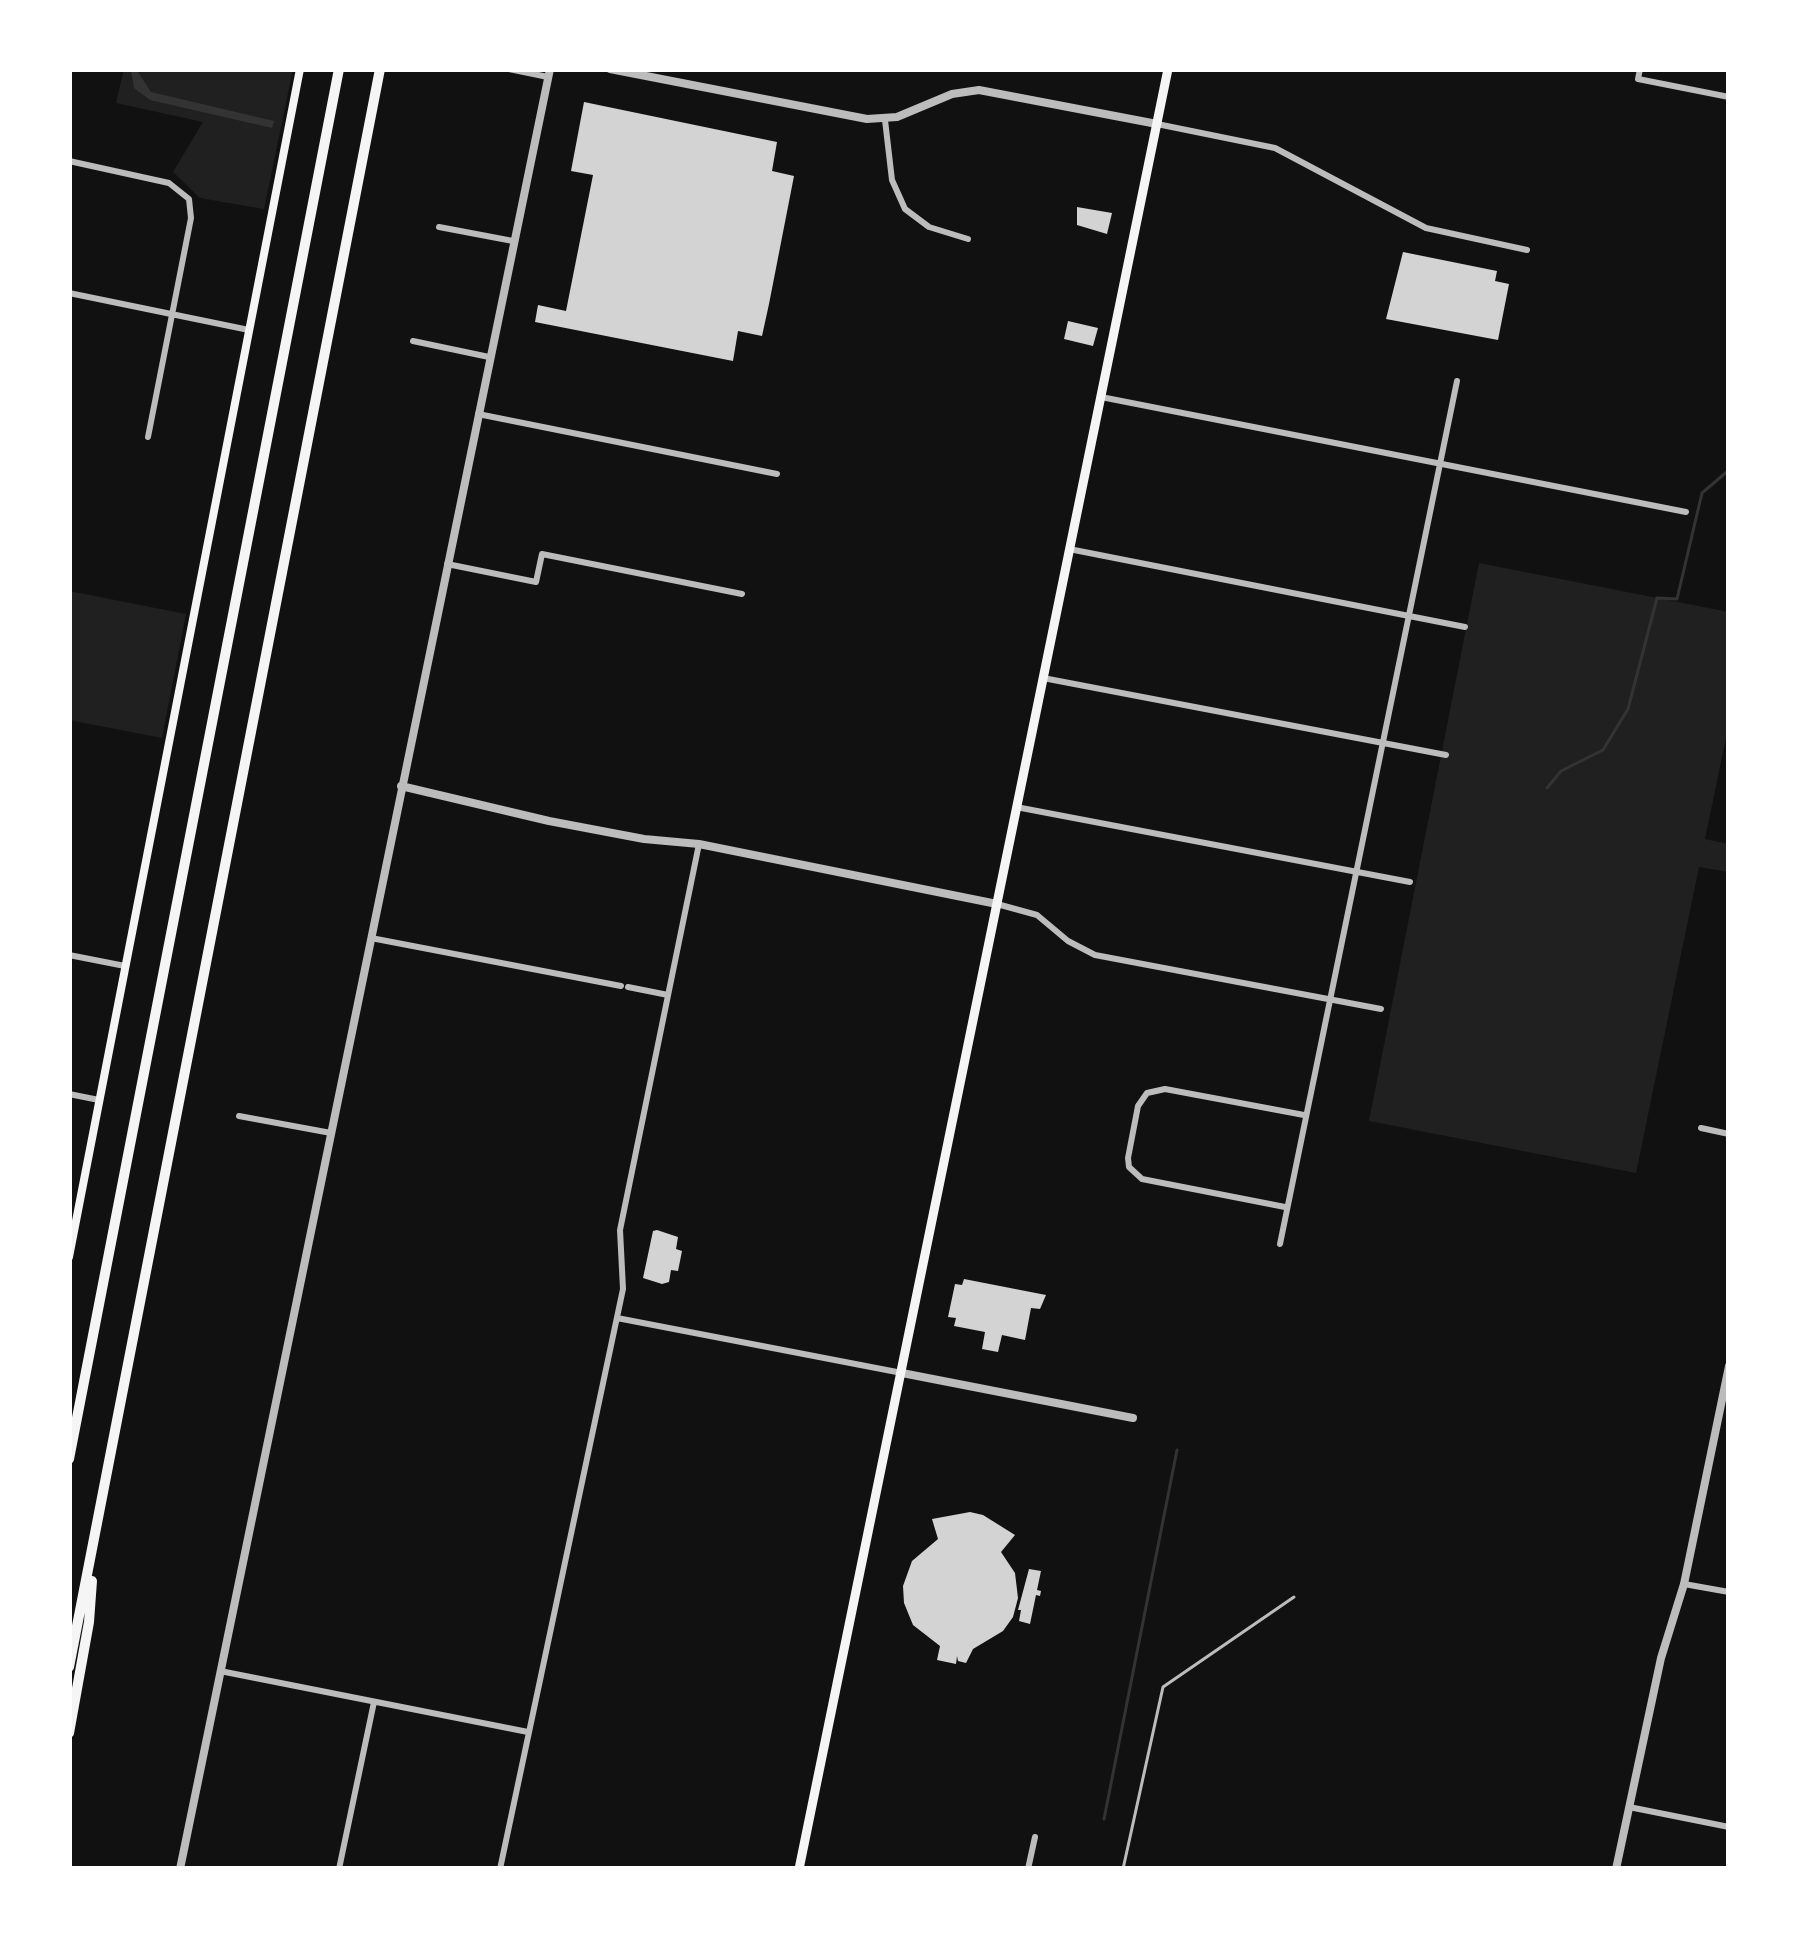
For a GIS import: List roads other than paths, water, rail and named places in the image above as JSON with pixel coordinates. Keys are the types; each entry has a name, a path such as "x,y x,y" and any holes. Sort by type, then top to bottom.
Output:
{"highway":[{"path":"69,1459 339,69"},
{"path":"69,1667 380,69"},
{"path":"69,1733 89,1622 96,1530"}],"main road":[{"path":"69,1257 300,69"},
{"path":"799,1869 1168,69"}],"street":[{"path":"180,1869 549,73 509,69"},
{"path":"610,69 885,120 952,94 980,90 1157,124 1275,148 1426,228 1527,250"},
{"path":"1640,69 1637,79 1729,98"},
{"path":"885,120 892,180 905,209 929,227 968,238"},
{"path":"69,161 169,183 186,195 191,218 148,437"},
{"path":"439,226 513,242"},
{"path":"69,293 249,330"},
{"path":"413,341 489,356"},
{"path":"1280,1244 1457,381"},
{"path":"1101,397 1686,512"},
{"path":"478,414 777,475"},
{"path":"1070,549 1465,627"},
{"path":"447,564 536,582 542,554 742,594"},
{"path":"1043,678 1446,755"},
{"path":"401,786 549,821 699,844 998,904 1037,915 1068,941 1095,955 1381,1009"},
{"path":"1016,807 1410,881"},
{"path":"500,1869 617,1318 624,1276 620,1230 699,844"},
{"path":"370,938 668,995"},
{"path":"69,955 125,966"},
{"path":"1286,1207 1150,1182 1134,1173 1128,1158 1138,1106 1142,1097 1165,1089 1304,1114"},
{"path":"69,1094 99,1100"},
{"path":"239,1116 331,1133"},
{"path":"1701,1128 1729,1134"},
{"path":"617,1318 1132,1418"},
{"path":"1616,1869 1664,1647 1684,1584 1729,1366"},
{"path":"1684,1584 1729,1592"},
{"path":"220,1671 528,1732"},
{"path":"339,1869 374,1702"},
{"path":"1629,1808 1729,1827"},
{"path":"1028,1869 1035,1837"}],"lane":[{"path":"1123,1869 1163,1687 1294,1597"}],"waterway":[{"path":"1547,788 1561,771 1603,750 1628,709 1657,598 1677,599 1702,493 1729,470"},
{"path":"1104,1819 1177,1450"}]}
